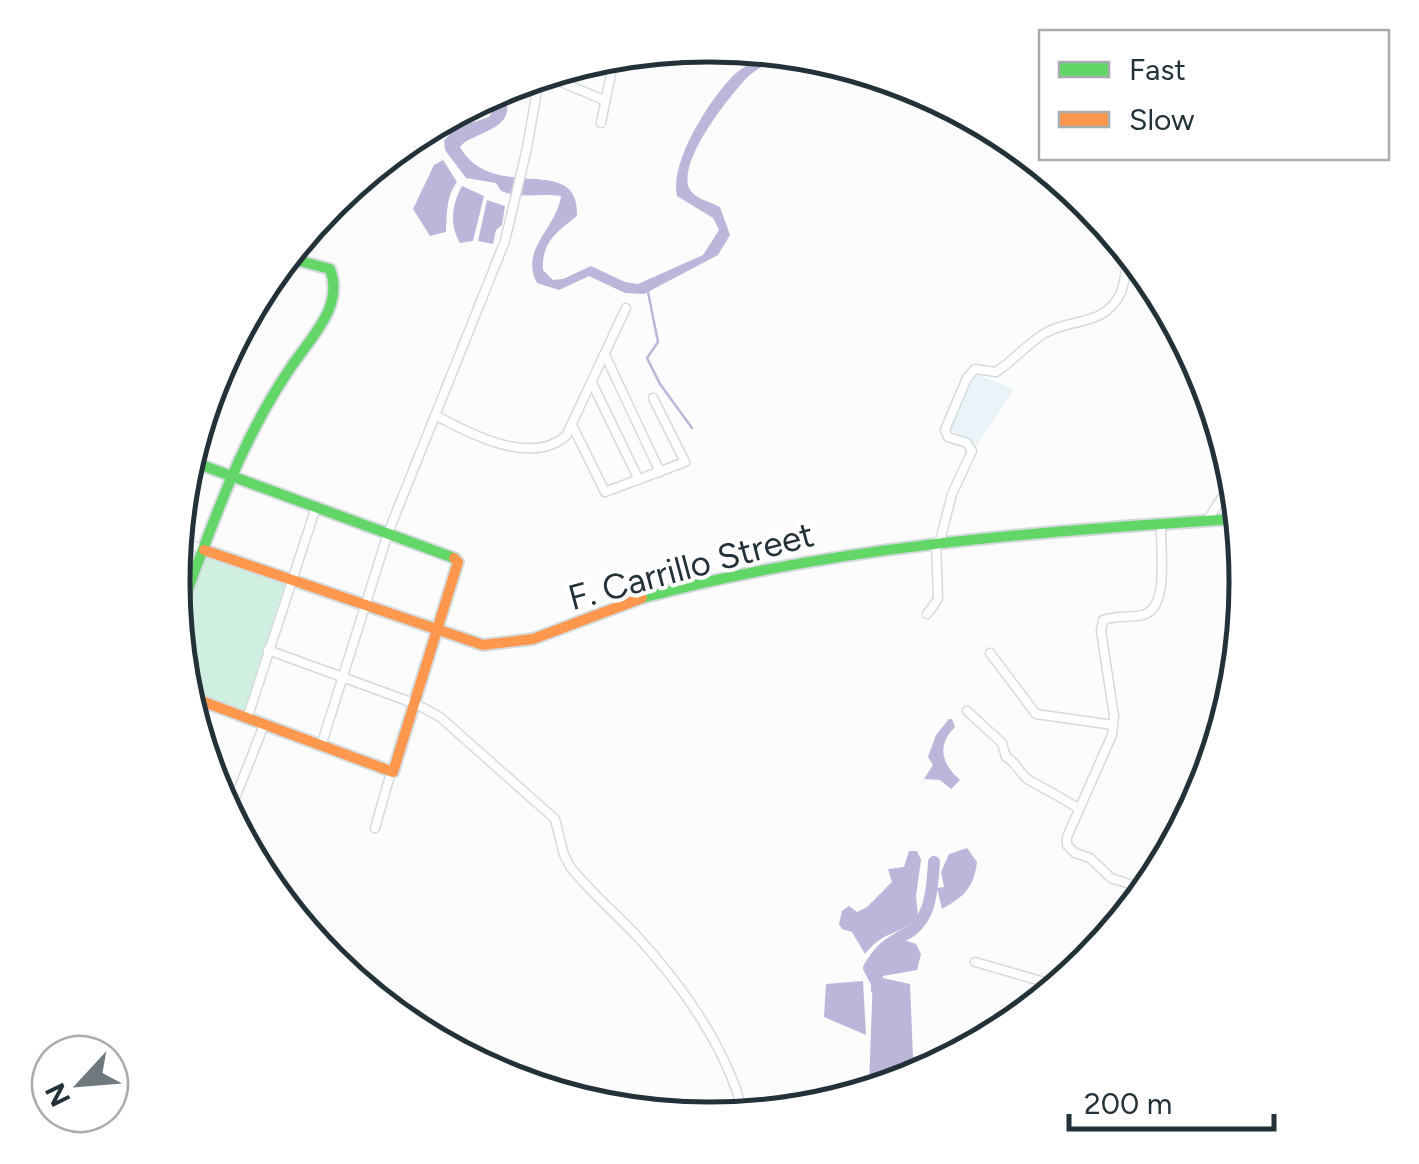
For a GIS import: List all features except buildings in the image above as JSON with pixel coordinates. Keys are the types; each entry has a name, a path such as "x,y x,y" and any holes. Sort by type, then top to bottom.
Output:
{"street":[{"path":"600,123 610,72"},
{"path":"564,83 604,100"},
{"path":"321,746 388,533 505,241 536,93"},
{"path":"190,586 230,476 284,375 314,337 335,292 336,280 330,268 301,261"},
{"path":"927,614 938,599 938,542 952,494 972,451 967,442 948,437 945,430 967,378 976,369 996,372 1024,346 1052,330 1102,315 1120,295 1125,271"},
{"path":"437,416 481,438 534,448 562,440 626,308"},
{"path":"605,355 660,472"},
{"path":"592,383 639,480"},
{"path":"572,424 605,492 685,462 654,398"},
{"path":"204,466 458,560 440,630 395,768 390,772 375,828"},
{"path":"1207,521 1222,497"},
{"path":"247,719 316,507"},
{"name":"F. Carrillo Street","path":"191,545 483,645 510,645 611,608 726,578 938,542 1225,520"},
{"path":"1131,885 1110,878 1090,858 1075,853 1067,845 1066,837 1112,735 1102,620 1145,615 1157,607 1162,594 1161,525"},
{"path":"268,650 416,704 450,724 555,819 571,868 638,937 677,986 727,1064 739,1100"},
{"path":"990,653 1036,714 1113,725"},
{"path":"205,702 390,772"},
{"path":"968,712 1002,743 1006,757 1014,761 1025,778 1052,790 1080,810"},
{"path":"236,795 264,726"},
{"path":"975,962 1042,981"}],"shaded area":[{"path":"749,64 763,66 746,78 706,130 688,173 693,194 720,207 730,235 718,255 644,294 625,293 589,276 559,290 537,283 533,271 536,249 561,196 509,193 501,191 496,183 466,178 445,150 444,141 453,130 489,117 493,110 506,104 502,121 460,147 475,164 493,173 550,181 565,186 574,197 577,216 548,245 543,270 553,280 591,266 638,284 703,255 719,230 713,218 677,196 676,182 694,131 735,74"},
{"path":"443,160 457,182 449,199 446,232 430,236 413,209 434,165"},
{"path":"462,186 484,196 473,241 460,243 453,214"},
{"path":"487,200 505,206 493,244 478,241"},
{"path":"976,374 1014,389 977,445 948,428"},
{"path":"949,719 955,727 945,741 945,761 960,780 951,789 940,780 924,779 933,765 928,757 936,735"},
{"path":"967,848 977,862 973,878 962,895 942,909 937,888 944,887 941,872 949,854"},
{"path":"909,851 917,851 921,860 916,896 918,917 879,940 865,954 852,932 839,924 842,911 849,906 857,912 867,907 892,882 888,869 904,867"},
{"path":"898,938 916,944 921,954 917,970 883,976 910,984 913,1057 919,1057 869,1076 873,976 878,961"},
{"path":"863,981 866,1035 824,1017 826,984"}],"green space":[{"path":"208,556 286,585 245,713 203,697 194,650 190,597"}],"waterway":[{"path":"648,292 658,342 647,358 660,384 692,428"},
{"path":"877,990 869,968 884,948 913,929 925,913 934,862"}],"traffic: fast":[{"path":"190,585 248,440 329,309 333,290 330,269 301,261"},
{"path":"204,466 454,558"},
{"path":"642,598 788,566 936,544 1225,520"}],"traffic: slow":[{"path":"204,550 483,645 533,639 642,598"},
{"path":"205,702 393,772 458,562 454,558"}]}
